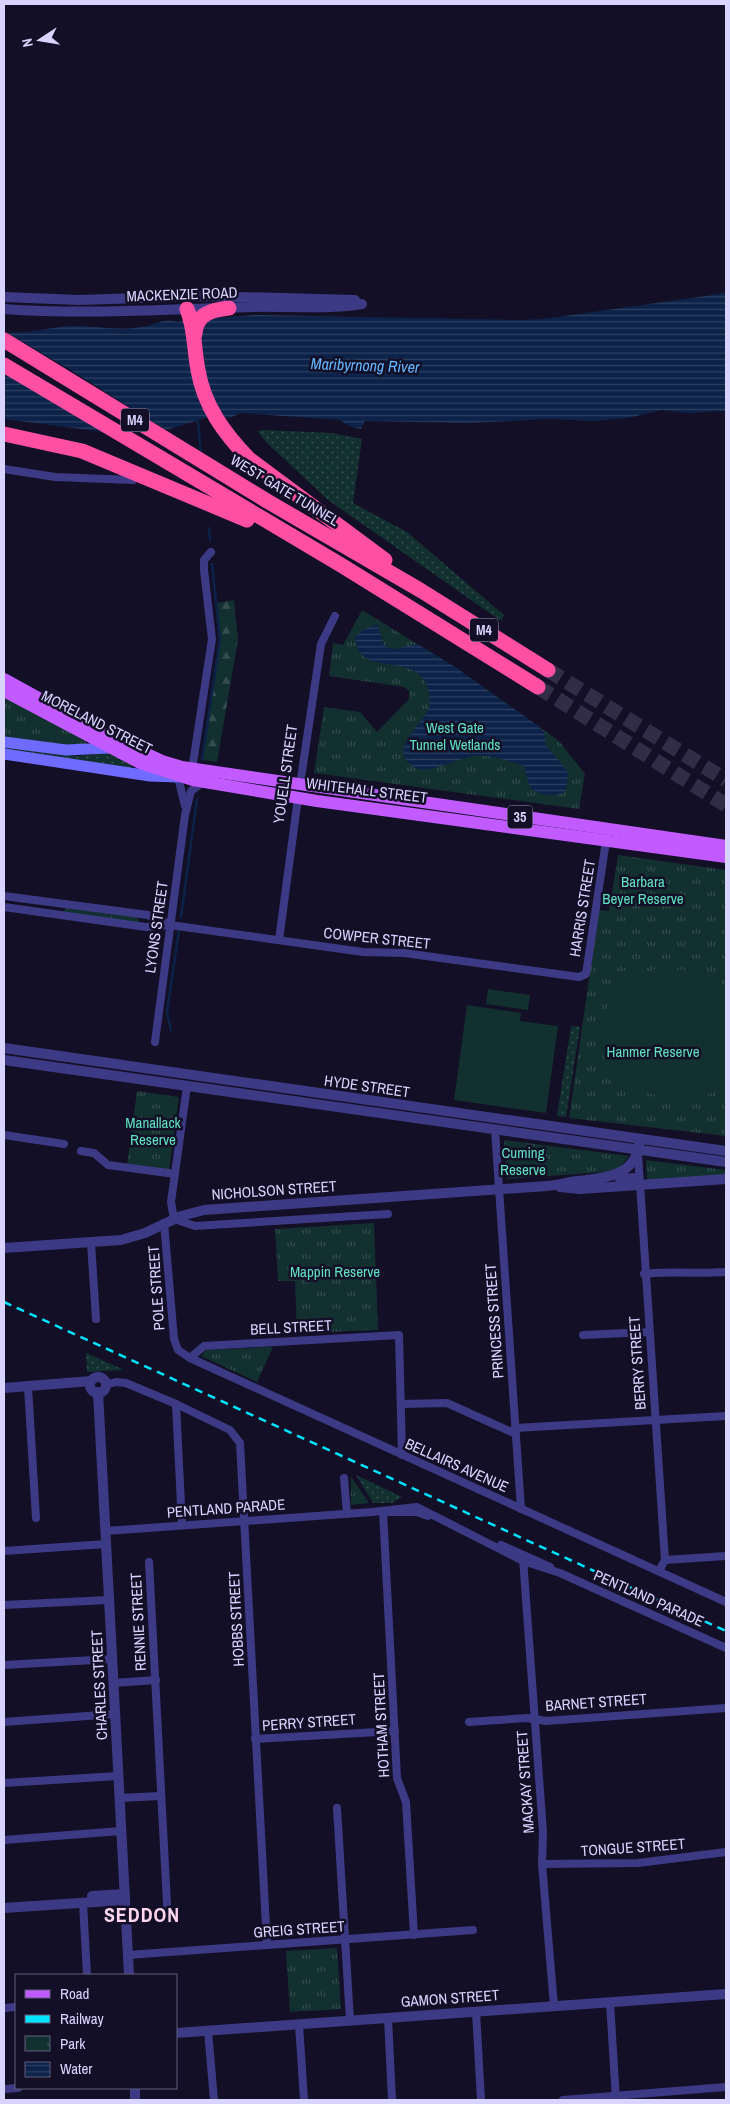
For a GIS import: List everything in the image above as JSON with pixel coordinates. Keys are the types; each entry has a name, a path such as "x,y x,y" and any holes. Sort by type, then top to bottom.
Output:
{"highway":[{"path":"229,308 193,315 194,346 203,389 215,418 231,440 249,458 400,571 420,590"},
{"name":"WEST GATE TUNNEL","path":"4,340 267,501 420,590 548,670"},
{"name":"M4","path":"4,365 256,520 341,565 538,687"},
{"path":"4,434 82,451 256,520"}],"main road":[{"name":"MORELAND STREET","path":"4,679 140,751"},
{"name":"MORELAND STREET","path":"4,691 146,766 178,776"},
{"name":"35","path":"4,742 66,750 110,748 140,751"},
{"name":"WHITEHALL STREET","path":"140,751 162,761 192,770 300,784 450,812 607,835 726,858"},
{"name":"WHITEHALL STREET","path":"4,754 160,777 178,776 298,798 450,812"},
{"name":"YOUELL STREET","path":"298,798 300,784"},
{"name":"WHITEHALL STREET","path":"607,835 726,846"}],"street":[{"name":"MACKENZIE ROAD","path":"4,297 79,300 176,296 362,302 328,308 229,308"},
{"path":"176,296 193,315"},
{"name":"MACKENZIE ROAD","path":"4,309 61,313 193,315"},
{"path":"4,469 55,477 133,480"},
{"path":"192,770 212,639 204,570 204,560 211,552"},
{"name":"YOUELL STREET","path":"300,784 321,644 335,616"},
{"name":"LYONS STREET","path":"178,776 184,794 185,815"},
{"name":"LYONS STREET","path":"155,1042 185,815 191,791 203,782"},
{"name":"YOUELL STREET","path":"279,940 298,798"},
{"name":"HARRIS STREET","path":"581,977 586,974 607,835"},
{"name":"COWPER STREET","path":"4,896 148,915 170,925"},
{"name":"COWPER STREET","path":"4,907 146,927 170,925 363,952 404,953 581,977"},
{"name":"HYDE STREET","path":"4,1048 726,1151"},
{"name":"HYDE STREET","path":"4,1060 726,1162"},
{"path":"148,1080 150,1068"},
{"path":"188,1086 171,1204 174,1219 193,1226 388,1214"},
{"path":"494,1119 496,1130"},
{"name":"PRINCESS STREET","path":"496,1130 521,1509"},
{"path":"4,1135 64,1144"},
{"path":"638,1151 640,1139"},
{"path":"81,1151 94,1153 108,1165 175,1174"},
{"name":"NICHOLSON STREET","path":"4,1248 91,1243 132,1238 189,1213 212,1209 551,1186 612,1177 625,1171 632,1163 638,1151"},
{"name":"BERRY STREET","path":"638,1151 644,1274 665,1560"},
{"name":"NICHOLSON STREET","path":"551,1186 580,1189 639,1182 726,1179"},
{"path":"589,1180 639,1182"},
{"name":"POLE STREET","path":"164,1224 174,1339 178,1350"},
{"path":"91,1243 96,1319"},
{"path":"644,1274 666,1271 700,1274 726,1272"},
{"path":"583,1335 648,1332"},
{"name":"BELL STREET","path":"190,1358 204,1346 399,1335 402,1404"},
{"name":"BELLAIRS AVENUE","path":"178,1350 190,1358 726,1602"},
{"name":"HOBBS STREET","path":"96,1386 116,1382 126,1383 176,1404 216,1422 236,1435 240,1447 267,1945"},
{"path":"4,1388 72,1384 96,1386"},
{"path":"28,1386 36,1518"},
{"name":"CHARLES STREET","path":"96,1386 106,1531 129,1974"},
{"path":"402,1455 402,1404 447,1403 516,1431 726,1416"},
{"path":"176,1404 182,1525"},
{"path":"344,1478 347,1514"},
{"name":"PENTLAND PARADE","path":"106,1531 347,1514 417,1507 479,1537 507,1547 523,1558 548,1565 560,1573 726,1648"},
{"name":"HOTHAM STREET","path":"383,1511 397,1778 406,1802 414,1935"},
{"path":"4,1551 106,1544"},
{"path":"659,1571 665,1560 726,1556"},
{"name":"MACKAY STREET","path":"523,1558 535,1719 542,1832 542,1864 554,2006"},
{"name":"RENNIE STREET","path":"148,1562 167,1904"},
{"path":"4,1605 109,1600"},
{"path":"4,1665 112,1659"},
{"name":"RENNIE STREET","path":"114,1683 156,1680"},
{"name":"BARNET STREET","path":"468,1722 535,1719 544,1721 726,1708"},
{"path":"4,1722 115,1714"},
{"name":"PERRY STREET","path":"255,1739 395,1731"},
{"path":"4,1783 118,1776"},
{"path":"119,1798 161,1796"},
{"path":"337,1808 350,2020"},
{"path":"4,1840 121,1831"},
{"name":"TONGUE STREET","path":"542,1864 638,1863 726,1852"},
{"path":"4,1908 125,1897"},
{"path":"4,1902 83,1900"},
{"path":"83,1900 87,1974"},
{"name":"GREIG STREET","path":"128,1955 473,1930"},
{"name":"GAMON STREET","path":"178,2033 726,1994"},
{"path":"610,2002 616,2098"},
{"path":"476,2012 481,2100"},
{"path":"388,2018 392,2100"},
{"path":"299,2024 304,2100"},
{"path":"208,2031 214,2100"},
{"path":"563,2100 616,2098 726,2087"}],"green space":[{"path":"257,431 332,433 362,439 353,503 407,532 504,615 501,621 328,500 267,443"},
{"path":"234,600 238,640 217,762 202,760 220,639 216,603"},
{"name":"West Gate Tunnel Wetlands","path":"362,610 455,667 559,741 585,774 579,809 314,773 324,707 360,712 377,732 409,699 409,691 404,687 329,676 333,643 343,645"},
{"path":"4,696 87,740 85,745 59,745 4,737"},
{"path":"4,746 77,756 110,753 132,765 130,770 4,751"},
{"name":"Hanmer Reserve","path":"618,855 726,870 726,1136 569,1118 599,910 609,911"},
{"path":"66,908 136,917 139,921 136,923 63,912"},
{"path":"655,969 688,970 724,987 726,991 726,1083 718,1090 698,1099 666,1097 629,1089 606,1066 598,1032 612,997 632,980"},
{"path":"488,989 530,995 528,1010 486,1004"},
{"path":"467,1005 521,1013 520,1021 558,1026 546,1113 454,1100"},
{"path":"571,1026 580,1027 566,1117 557,1116"},
{"name":"Manallack Reserve","path":"137,1091 179,1097 169,1171 127,1165"},
{"name":"Cuming Reserve","path":"504,1140 629,1156 617,1171 507,1179"},
{"path":"646,1160 726,1170 726,1175 647,1180"},
{"name":"Mappin Reserve","path":"374,1223 378,1330 297,1333 295,1281 278,1281 275,1229"},
{"path":"325,1311 326,1332 306,1333 304,1313"},
{"path":"273,1347 257,1382 201,1356 206,1350"},
{"path":"86,1353 124,1370 87,1372"},
{"path":"356,1475 402,1497 392,1503 373,1503"},
{"path":"352,1478 369,1503 351,1505"},
{"path":"337,1948 341,2009 290,2012 286,1951"}],"water":[{"name":"Maribyrnong River","path":"726,293 726,411 688,413 662,410 628,418 594,421 550,419 469,423 365,421 361,429 349,426 340,420 241,413 230,418 217,415 169,429 126,435 4,419 4,332 13,333 76,326 133,328 168,320 178,322 256,315 544,319"},
{"path":"377,624 385,647 395,649 417,644 455,667 537,725 544,732 546,745 568,772 566,791 552,795 541,794 530,786 524,766 493,757 468,757 437,768 422,770 407,761 404,754 404,746 429,708 429,692 423,679 414,671 366,658 359,650 355,637 363,630"}],"pier":[{"path":"4,331 169,432 126,437 4,373"}],"waterway":[{"path":"198,422 201,454"},
{"path":"209,528 210,540"},
{"path":"202,760 220,639 212,564"},
{"path":"181,917 197,799"},
{"path":"171,1030 167,1012 179,930"}],"tunnel":[{"path":"548,670 726,780"},
{"path":"538,687 726,805"}],"railway":[{"path":"4,1302 726,1631"}],"district":[{"name":"SEDDON","path":"142,1914"}],"park label":[{"name":"Barbara Beyer Reserve","path":"643,890"}]}
